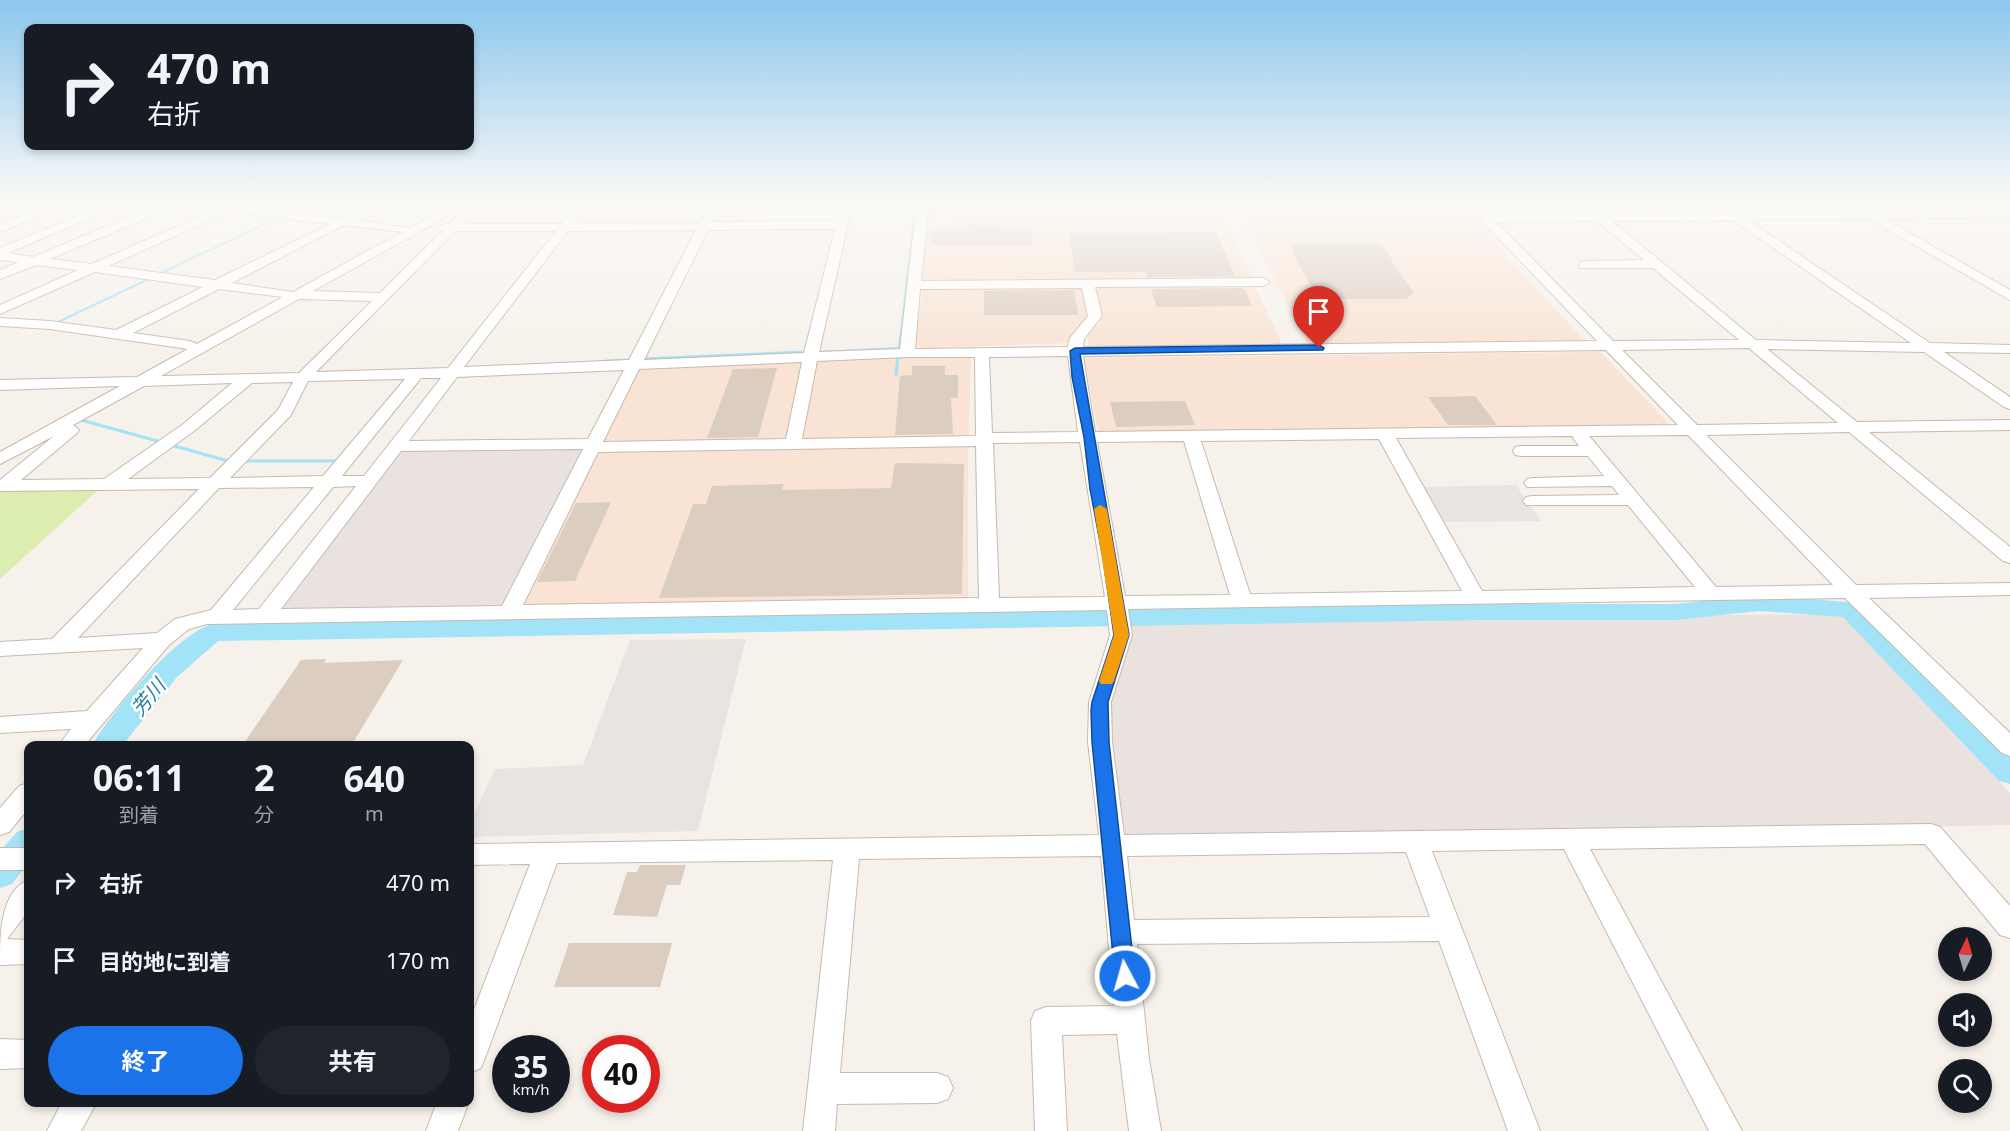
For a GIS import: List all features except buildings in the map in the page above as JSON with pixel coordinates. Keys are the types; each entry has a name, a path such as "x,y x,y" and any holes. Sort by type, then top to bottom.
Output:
{"street":[{"path":"4,255 35,261 292,295 383,297"},
{"path":"0,275 50,255"},
{"path":"0,310 123,255"},
{"path":"119,334 278,255"},
{"path":"0,450 132,382 365,255"},
{"path":"59,645 285,412 303,377 425,255"},
{"path":"266,615 544,255"},
{"path":"509,612 689,255"},
{"path":"793,444 835,255"},
{"path":"908,350 917,255"},
{"path":"1521,255 1688,430 2010,747"},
{"path":"1643,255 2010,557"},
{"path":"1791,255 2010,404"},
{"path":"1939,255 2010,296"},
{"path":"1585,265 1654,264"},
{"path":"914,285 1263,282"},
{"path":"1088,284 1095,316 1077,338 1075,351 1077,377 1090,437 1096,489 1122,635 1100,702 1100,742 1144,1131"},
{"path":"0,459 69,421 190,345 292,295"},
{"path":"0,322 50,325 190,345"},
{"path":"0,335 21,324"},
{"path":"0,385 417,374 811,357 908,350 923,354 1751,344 2010,349"},
{"path":"982,353 989,604"},
{"path":"217,616 417,374"},
{"path":"109,484 167,444 247,379"},
{"path":"0,396 21,385"},
{"path":"2,486 79,424 69,421"},
{"path":"396,446 793,444 984,441 989,438 2010,425"},
{"path":"1576,431 1710,593"},
{"path":"1385,434 1475,597"},
{"path":"1191,436 1242,600"},
{"path":"1521,452 1593,451"},
{"path":"2,486 369,481"},
{"path":"1533,483 1618,481"},
{"path":"1532,501 1634,501"},
{"path":"74,741 162,640 189,621 217,616 2010,589"},
{"path":"0,649 162,640"},
{"path":"0,725 93,719"},
{"path":"0,825 16,799"},
{"path":"474,854 1931,834 2010,926"},
{"path":"1571,839 1725,1131"},
{"path":"1415,840 1524,1131"},
{"path":"819,1131 847,848"},
{"path":"474,1042 547,854"},
{"path":"0,859 24,859"},
{"path":"0,930 24,897"},
{"path":"1121,932 1448,929"},
{"path":"0,952 24,952"},
{"path":"1051,1131 1046,1021 1130,1020"},
{"path":"0,1054 24,1054"},
{"path":"823,1089 936,1088"},
{"path":"63,1131 78,1107"},
{"path":"442,1131 451,1107"}],"shaded area":[{"path":"925,255 1242,255 1254,281 923,282"},
{"path":"1262,255 1505,255 1584,340 1308,345"},
{"path":"1255,287 1283,346 1089,348 1090,332 1099,324 1102,315 1096,288"},
{"path":"1082,288 1088,317 1069,337 1067,343 922,348 915,345 923,289"},
{"path":"1600,352 1672,427 1099,434 1084,358"},
{"path":"897,356 971,356 968,445 968,600 525,607 519,601 637,368"},
{"path":"588,445 505,605 499,608 276,609 400,448"},
{"path":"1516,485 1541,521 1441,522 1420,487"},
{"path":"1843,614 2010,793 2010,825 1118,840 1104,706 1132,631 1130,621"},
{"path":"746,639 698,831 474,837 474,814 495,769 583,765 630,640"}],"green space":[{"path":"98,490 0,579 0,491"}],"waterway":[{"path":"159,274 200,255"},
{"path":"816,352 899,348 910,255"},
{"path":"59,323 56,323 153,277"},
{"path":"642,359 805,352"},
{"path":"769,354 808,352"},
{"path":"896,375 898,355"},
{"path":"606,361 632,360"},
{"path":"81,420 161,442"},
{"path":"171,445 228,461"},
{"path":"243,461 338,461"},
{"path":"110,741 168,670 196,644 212,633 1481,612 1676,612 1759,603 1850,609 2010,773"},
{"name":"芳川","path":"0,874 24,846"}],"slow traffic":[{"path":"1100,509 1122,635 1107,681"}],"route":[{"path":"1125,976 1113,845 1100,742 1099,711 1122,635 1096,489 1090,437 1077,377 1075,351 1319,348"}]}
